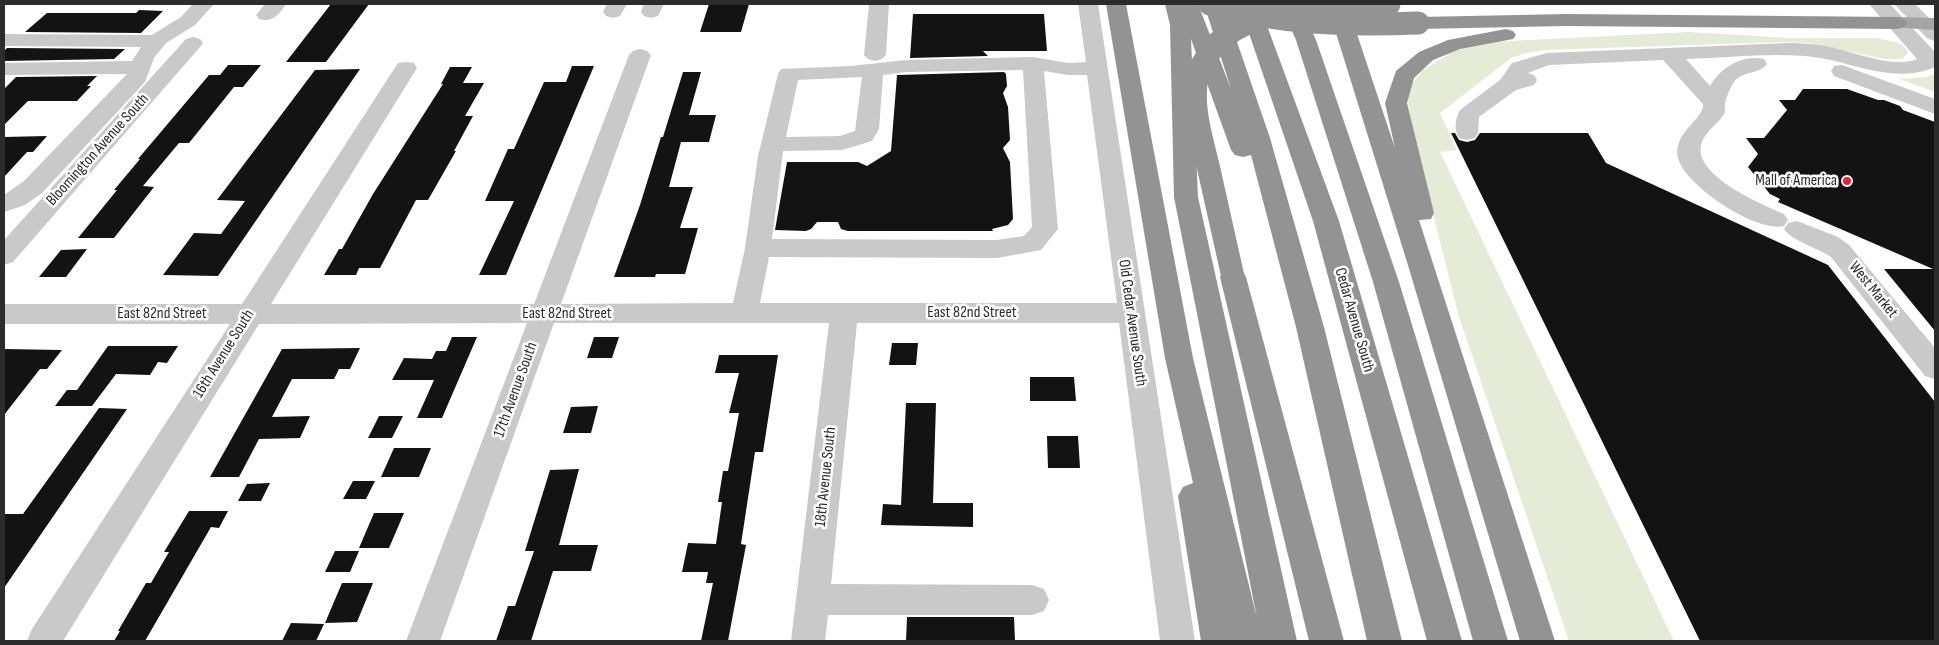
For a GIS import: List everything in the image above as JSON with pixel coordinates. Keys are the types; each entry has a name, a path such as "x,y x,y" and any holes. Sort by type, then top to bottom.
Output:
{"highway":[{"path":"1116,4 1179,358 1245,641"},
{"path":"1175,4 1180,25 1186,197 1279,641"},
{"path":"1188,4 1310,326"},
{"path":"1210,4 1231,11 1280,21 1325,25 1558,20 1636,21 1900,14"},
{"path":"1214,4 1258,138 1310,326 1385,641"},
{"path":"1230,4 1274,14 1418,23"},
{"name":"Cedar Avenue South","path":"1248,4 1326,221 1446,641"},
{"path":"1290,4 1306,40 1386,282 1491,641"},
{"path":"1336,4 1420,262 1538,641"},
{"path":"1327,641 1233,277 1198,127 1193,91 1197,72 1217,44 1229,34 1260,18 1279,12 1320,6 1389,4"},
{"path":"1420,262 1424,221 1396,104 1404,76 1426,56 1455,44 1488,37 1636,21"},
{"path":"1179,358 1191,479 1218,641"},
{"path":"1508,543 1549,641"}],"main road":[{"path":"1900,14 1931,28"}],"street":[{"path":"4,204 34,188 137,77 144,57 157,41 188,21 204,4"},
{"path":"773,144 842,143 864,136 868,129 879,4"},
{"name":"Old Cedar Avenue South","path":"1088,4 1178,641"},
{"path":"1467,133 1468,115 1508,86 1560,72 1804,49 1894,68 1920,67 1928,62 1927,55 1900,14 1879,4"},
{"path":"4,40 157,41"},
{"name":"Bloomington Avenue South","path":"4,256 193,43"},
{"path":"834,55 874,63 906,66 1033,63 1068,69 1096,61"},
{"name":"17th Avenue South","path":"423,641 640,56"},
{"path":"744,313 758,248 773,144 789,74 874,63 1096,61"},
{"path":"1674,61 1756,64 1808,63 1831,67 1935,106"},
{"path":"1674,61 1714,103"},
{"path":"758,248 998,249 1032,244 1045,229 1033,63"},
{"name":"West Market","path":"1756,64 1727,74 1714,103 1713,113 1692,139 1689,147 1689,157 1692,163 1722,194 1829,243 1840,251 1935,368"},
{"path":"4,70 140,67"},
{"name":"16th Avenue South","path":"44,641 406,68"},
{"name":"18th Avenue South","path":"808,641 844,313"},
{"name":"East 82nd Street","path":"4,314 1131,313"},
{"path":"812,599 1032,600"}],"green space":[{"path":"1689,32 1790,38 1877,38 1899,43 1906,48 1908,53 1902,59 1884,59 1809,43 1782,42 1544,50 1511,58 1440,113 1457,150 1440,152 1674,641 1569,641 1459,317 1411,126 1408,101 1410,87 1422,71 1454,51 1488,42"},
{"path":"1935,74 1935,92 1900,79 1926,77"}],"building":[{"path":"331,4 369,4 326,62 286,62"},
{"path":"709,4 749,4 741,32 700,32"},
{"path":"139,10 163,11 141,33 25,32 47,13 136,13"},
{"path":"913,14 1044,14 1047,51 983,51 988,56 910,58"},
{"path":"7,48 125,49 114,59 4,61 4,51"},
{"path":"228,65 261,65 243,87 234,87 189,143 179,143 143,186 154,187 114,238 78,238 117,190 114,190 140,159 138,159 209,75 220,75"},
{"path":"572,66 594,66 506,275 479,275 514,201 485,201 508,149 514,149 544,82 566,82"},
{"path":"450,67 472,67 463,83 484,83 465,116 473,116 454,151 456,151 428,200 416,200 380,268 359,268 356,275 324,275 339,249 342,249 373,194 443,84 441,84"},
{"path":"360,69 218,276 163,275 194,233 221,234 245,201 217,200 315,70"},
{"path":"683,72 701,72 689,115 716,115 709,142 681,142 669,187 693,187 680,228 698,228 685,274 656,274 655,277 614,277 640,205 661,137 663,137"},
{"path":"1004,72 1006,74 1007,86 1003,93 1008,107 1010,140 1003,148 1010,162 1013,219 1008,225 992,229 993,231 848,231 841,229 838,222 817,222 811,229 806,231 775,230 787,162 858,162 867,166 891,151 897,75"},
{"path":"97,76 87,86 91,86 77,101 28,101 4,125 4,89 16,77"},
{"name":"Mall of America","path":"1803,89 1847,89 1900,106 1903,110 1935,122 1935,331 1884,269 1933,269 1778,202 1780,199 1770,194 1748,167 1758,154 1746,138 1764,138 1787,110 1779,100 1795,100"},
{"path":"1451,133 1455,133 1459,140 1467,142 1475,140 1480,133 1588,133 1606,163 1828,265 1935,402 1935,641 1700,641"},
{"path":"47,136 33,152 27,152 4,177 4,137"},
{"path":"87,249 66,277 39,277 61,250"},
{"path":"452,337 477,337 442,418 417,418 434,380 392,380 404,358 432,359 436,351 446,351"},
{"path":"594,337 619,337 612,358 587,358"},
{"path":"892,343 918,343 916,365 889,365"},
{"path":"108,346 178,346 167,363 158,362 150,375 116,374 92,406 55,406 67,390 77,390"},
{"path":"360,348 350,369 339,369 334,379 292,379 272,417 310,416 300,438 259,439 239,477 210,477 282,349"},
{"path":"4,349 62,350 47,369 40,369 4,415"},
{"path":"719,355 778,355 763,452 755,452 741,544 746,545 728,641 701,641 713,583 706,583 708,572 682,572 688,543 716,544 722,502 718,502 723,471 728,471 739,413 729,413 739,373 715,373"},
{"path":"1030,377 1074,377 1076,401 1030,401"},
{"path":"906,403 936,403 933,503 973,503 973,527 881,525 883,504 901,505"},
{"path":"598,406 591,433 563,433 571,407"},
{"path":"99,408 127,409 4,588 4,514 23,514"},
{"path":"379,416 403,416 392,438 368,438"},
{"path":"1047,436 1078,436 1080,468 1048,468"},
{"path":"394,448 431,448 419,477 381,477"},
{"path":"579,469 559,545 598,545 591,571 553,571 531,641 496,641 508,606 515,606 534,551 525,551 550,470"},
{"path":"353,481 375,481 366,499 343,499"},
{"path":"270,483 261,501 238,501 247,484"},
{"path":"189,511 228,511 219,528 211,527 145,641 114,641 146,583 151,583 169,552 164,552"},
{"path":"374,513 404,513 389,548 359,548"},
{"path":"335,551 359,551 350,572 325,572"},
{"path":"342,583 373,583 357,622 325,623"},
{"path":"907,617 1014,617 1015,641 906,641"},
{"path":"291,623 324,624 316,641 282,641"}],"place":[{"name":"Mall of America","path":"1847,181"}]}
